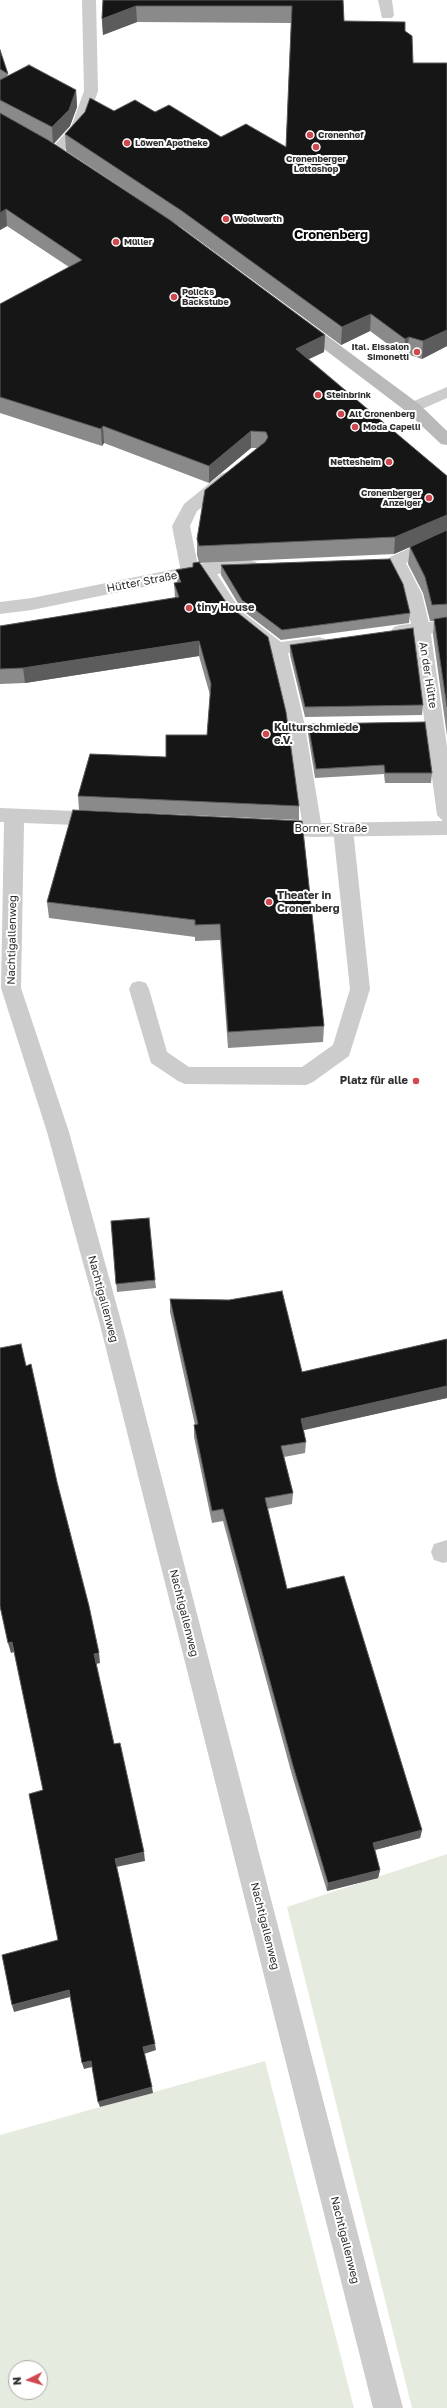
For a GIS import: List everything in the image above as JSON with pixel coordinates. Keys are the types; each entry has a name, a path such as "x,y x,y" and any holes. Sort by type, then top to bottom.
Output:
{"main road":[{"path":"41,144 68,161"},
{"path":"290,316 413,408 447,440"}],"street":[{"path":"55,152 78,128 91,91 89,0"},
{"path":"386,0 387,15"},
{"path":"413,408 447,392"},
{"path":"239,468 190,508 181,526 198,570 235,615 278,649 304,725 313,830"},
{"name":"An der Hütte","path":"447,538 388,561 413,594 421,628 427,723 447,815"},
{"name":"Hütter Straße","path":"0,608 32,604 198,570 269,565"},
{"name":"An der Hütte","path":"383,634 421,628 447,626"},
{"path":"278,649 338,640"},
{"path":"7,815 117,820"},
{"name":"Nachtigallenweg","path":"7,815 5,988 58,1132 110,1321 388,2408"},
{"name":"Borner Straße","path":"251,827 313,830 447,828"},
{"path":"139,990 158,1057 185,1075 306,1076 342,1050 360,989 343,829"}],"shaded area":[{"path":"447,1854 447,2408 412,2408 287,1907"},
{"path":"265,2061 354,2408 0,2408 0,2135"}],"building":[{"path":"103,0 343,0 344,21 405,22 405,31 412,36 413,63 447,63 447,330 423,341 409,337 405,339 371,314 342,327 182,211 65,134 85,112 90,98 114,111 135,100 155,112 169,105 221,137 246,124 286,147 292,6 136,6 102,19"},
{"path":"0,50 8,74 0,69"},
{"path":"29,65 76,90 69,110 52,127 0,100 0,80"},
{"path":"0,113 48,140 170,220 325,335 296,349 447,476 447,515 395,537 199,546 197,539 205,490 265,442 268,437 266,432 251,431 209,466 103,426 101,429 0,397 0,304 82,260 6,209 0,213"},
{"path":"447,530 447,604 432,605 425,577 410,547"},
{"path":"390,559 403,584 410,613 282,630 242,600 221,565"},
{"path":"199,562 228,605 268,637 286,712 299,806 78,796 90,754 166,757 166,735 207,735 211,684 199,641 23,668 0,669 0,626 179,597 174,583 181,582 176,570 193,567 193,563"},
{"path":"447,617 447,707 434,619"},
{"path":"413,628 423,705 305,707 290,645"},
{"path":"425,722 432,773 385,773 384,765 316,769 308,724"},
{"path":"73,810 302,821 324,1026 228,1032 220,924 195,925 195,920 47,902"},
{"path":"149,1218 155,1280 116,1284 111,1221"},
{"path":"282,1291 302,1372 447,1339 447,1386 301,1419 306,1442 281,1446 293,1493 265,1498 287,1589 344,1576 422,1830 373,1843 380,1870 328,1883 293,1766 223,1509 212,1511 194,1425 198,1424 170,1299 229,1300"},
{"path":"21,1344 26,1366 31,1364 57,1482 89,1606 99,1653 94,1654 114,1744 120,1743 144,1852 115,1859 155,2044 143,2047 152,2087 98,2102 91,2061 82,2063 69,1990 12,2005 2,1955 58,1940 29,1794 43,1790 12,1642 8,1643 0,1606 0,1348"}],"place":[{"name":"Cronenhof","path":"310,135"},
{"name":"Löwen Apotheke","path":"127,143"},
{"name":"Cronenberger Lottoshop","path":"316,147"},
{"name":"Woolworth","path":"226,219"},
{"name":"Müller","path":"116,242"},
{"name":"Policks Backstube","path":"174,297"},
{"name":"Ital. Eissalon Simonetti","path":"417,352"},
{"name":"Steinbrink","path":"318,395"},
{"name":"Alt Cronenberg","path":"341,414"},
{"name":"Moda Capelli","path":"355,427"},
{"name":"Nettesheim","path":"389,462"},
{"name":"Cronenberger Anzeiger","path":"429,498"},
{"name":"tiny House","path":"189,608"},
{"name":"Kulturschmiede e.V.","path":"266,734"},
{"name":"Theater in Cronenberg","path":"269,902"},
{"name":"Platz für alle","path":"416,1081"}],"district":[{"name":"Cronenberg","path":"331,235"}]}
